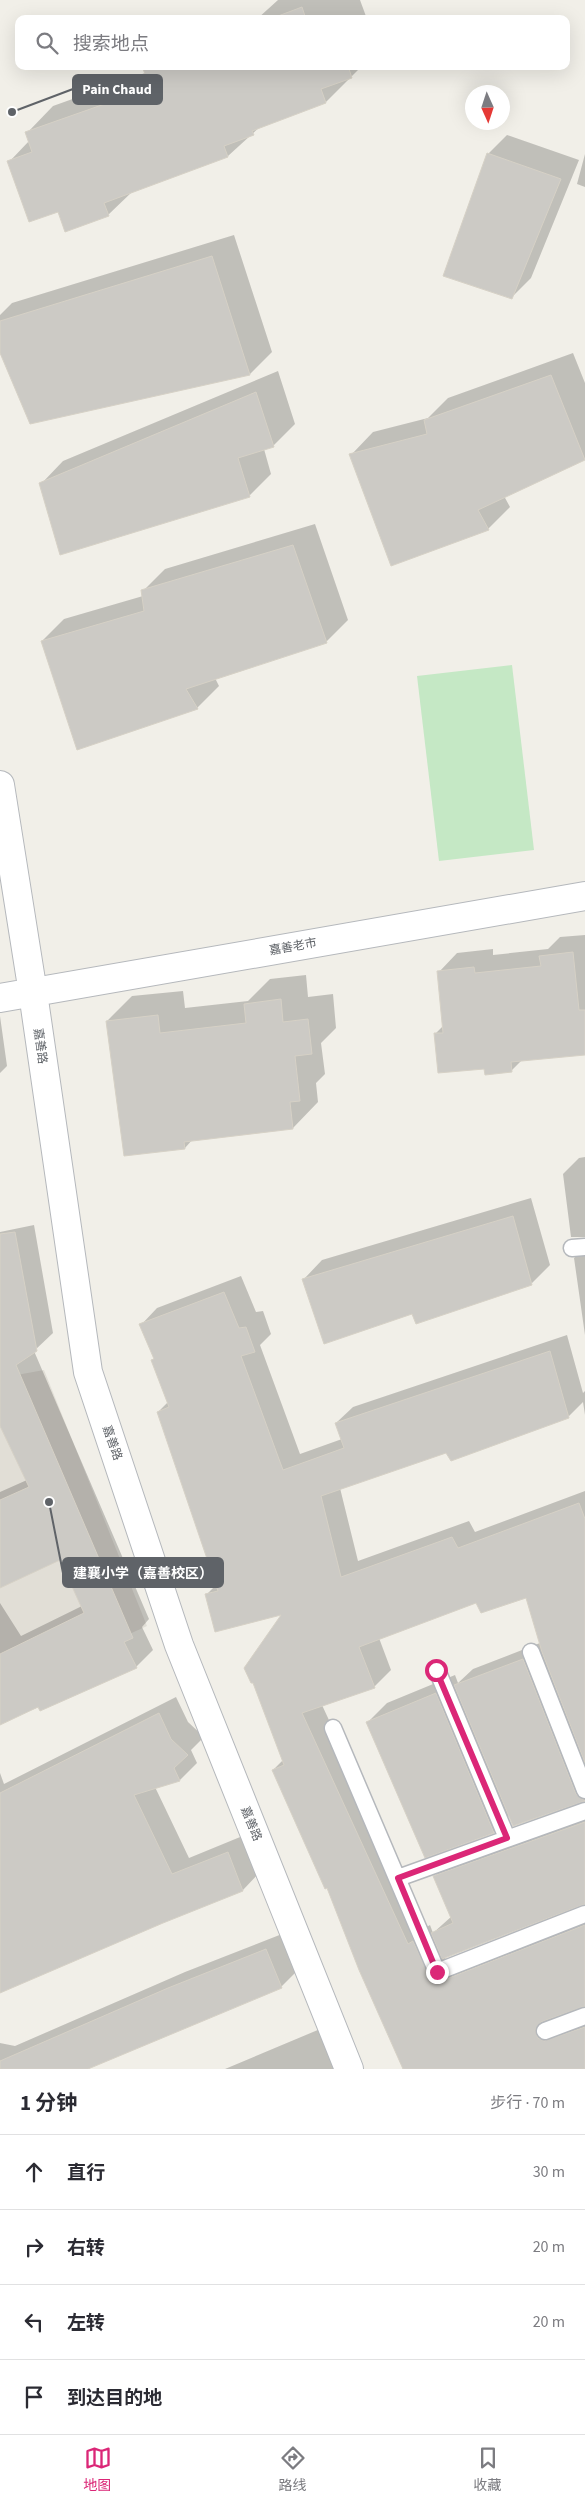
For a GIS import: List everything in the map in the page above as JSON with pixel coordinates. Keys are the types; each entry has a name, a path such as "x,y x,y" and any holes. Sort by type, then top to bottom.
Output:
{"street":[{"name":"嘉善路","path":"0,785 33,993 88,1372 179,1645 348,2069"},
{"name":"嘉善老市","path":"0,998 585,896"}],"lane":[{"path":"531,1652 585,1790"},
{"path":"436,1670 507,1838"},
{"path":"334,1728 437,1972 585,1914"},
{"path":"398,1878 585,1811"},
{"path":"545,2031 585,2016"}],"shaded area":[{"path":"44,1370 147,1626 0,1693 0,1378"}],"green space":[{"path":"512,665 534,850 439,861 417,676"}],"building":[{"path":"302,7 305,15 281,15"},
{"path":"143,70 349,70 352,78 321,89 326,103 252,131 254,135 224,146 228,157 104,203 109,216 65,232 58,212 29,222 7,161 32,152 25,132 150,88"},
{"path":"487,153 561,179 512,299 443,276"},
{"path":"212,256 250,375 30,424 0,353 0,321"},
{"path":"551,375 585,460 478,510 489,530 391,566 349,454 427,434 424,420"},
{"path":"256,392 274,447 238,458 250,497 60,555 39,483"},
{"path":"293,545 327,643 186,689 198,709 77,750 41,641 144,611 141,590"},
{"path":"573,952 579,1010 585,1010 585,1055 511,1062 512,1072 485,1075 484,1069 438,1073 434,1033 443,1033 437,971 474,967 475,973 541,966 539,956"},
{"path":"281,999 283,1022 308,1019 312,1054 295,1056 300,1101 290,1102 293,1129 184,1142 185,1149 124,1156 106,1021 158,1015 160,1033 246,1023 244,1004"},
{"path":"513,1216 532,1285 416,1324 412,1314 324,1344 302,1279"},
{"path":"15,1232 37,1351 16,1365 133,1638 124,1642 137,1668 40,1711 38,1707 0,1725 0,1654 84,1613 60,1560 0,1588 0,1500 29,1487 0,1426 0,1234"},
{"path":"224,1292 239,1328 246,1327 255,1352 241,1356 283,1470 344,1448 335,1423 550,1351 569,1418 451,1461 446,1453 321,1496 341,1577 452,1537 458,1548 579,1503 585,1519 585,1763 542,1652 526,1598 481,1613 476,1603 359,1647 375,1688 302,1713 408,1944 413,1941 431,1980 441,1981 585,1925 585,2006 541,2022 535,2030 538,2038 544,2041 585,2027 585,2069 403,2069 359,1970 327,1888 325,1889 272,1770 284,1765 253,1683 251,1683 244,1668 281,1615 215,1632 205,1594 218,1591 157,1412 169,1407 151,1360 154,1359 139,1324"},
{"path":"523,1659 576,1794 585,1801 513,1826 454,1685"},
{"path":"436,1693 494,1833 425,1858 366,1722"},
{"path":"159,1713 171,1739 188,1755 174,1768 180,1781 134,1795 172,1874 228,1852 243,1891 0,1993 0,1793"},
{"path":"585,1822 585,1904 442,1959 431,1933 453,1923 433,1876"},
{"path":"266,1949 282,1988 88,2069 0,2069 0,2061 168,1988"}],"place":[{"name":"Pain Chaud","path":"12,112"},
{"name":"建襄小学（嘉善校区）","path":"49,1502"}],"route":[{"path":"436,1670 507,1838 398,1878 437,1972"}]}
